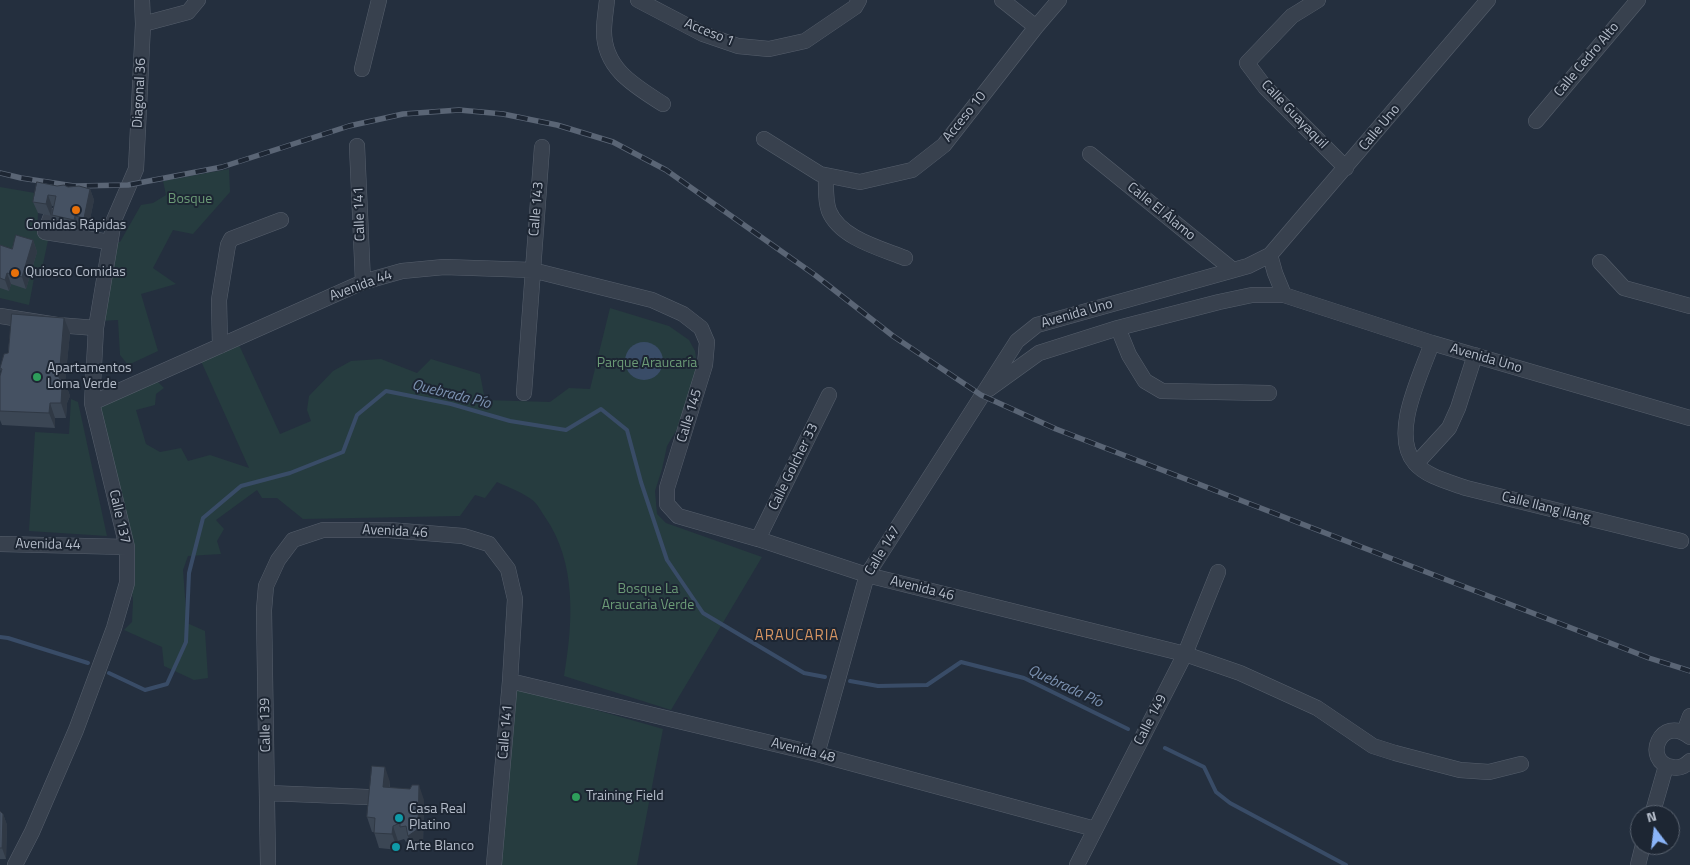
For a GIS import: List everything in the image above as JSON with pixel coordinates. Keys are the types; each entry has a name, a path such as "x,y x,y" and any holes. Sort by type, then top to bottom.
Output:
{"street":[{"name":"Diagonal 36","path":"128,185 136,168 143,24 142,0"},
{"path":"143,24 188,12 198,0"},
{"path":"362,69 379,0"},
{"path":"607,0 604,32 608,52 617,69 628,82 662,104"},
{"name":"Acceso 1","path":"638,0 703,34 738,46 769,49 805,41 855,7 859,0"},
{"path":"1002,0 1036,27"},
{"name":"Acceso 10","path":"764,139 826,176 860,182 912,170 944,145 1036,27 1060,0"},
{"name":"Calle Guayaquil","path":"1318,0 1292,16 1247,63 1264,87 1346,168"},
{"name":"Calle Uno","path":"1252,295 1268,282 1273,266 1346,168 1488,0"},
{"name":"Calle Cedro Alto","path":"1536,121 1638,0"},
{"name":"Calle 141","path":"357,146 363,282"},
{"name":"Calle 143","path":"524,393 542,147"},
{"name":"Calle El Álamo","path":"1090,154 1233,270"},
{"path":"826,176 826,198 830,212 839,225 851,235 904,258"},
{"name":"Calle 137","path":"15,865 32,832 76,730 114,628 127,583 127,547 92,403 96,328 110,242 114,220 128,185"},
{"path":"50,216 45,232 110,242"},
{"path":"220,346 219,300 228,245 232,240 281,220"},
{"path":"1600,262 1624,288 1690,306"},
{"name":"Avenida Uno","path":"982,394 1016,341 1037,325 1248,266 1273,266"},
{"path":"1273,266 1284,295"},
{"name":"Avenida 44","path":"92,403 363,282 402,271 444,267 532,270 652,300 683,314 700,328"},
{"name":"Avenida Uno","path":"982,394 1039,353 1118,328 1252,295 1284,295 1432,343 1690,418"},
{"path":"0,316 57,325 96,328"},
{"name":"Calle 145","path":"668,504 667,488 705,365 707,342 700,328"},
{"path":"1118,328 1129,355 1145,381 1162,391 1269,393"},
{"path":"1432,343 1408,409 1404,427 1407,450 1416,464 1449,428 1458,408 1475,355"},
{"name":"Calle 147","path":"817,754 867,575 982,394"},
{"name":"Calle Golcher 33","path":"758,539 829,395"},
{"name":"Calle Ilang Ilang","path":"1416,464 1437,478 1466,488 1681,541"},
{"name":"Avenida 46","path":"668,504 678,516 758,539 867,575 1185,654 1240,673 1317,708 1373,746 1395,753 1460,770 1489,772 1521,764"},
{"name":"Avenida 46","path":"266,586 278,560 293,540 323,530 389,530 463,536 489,544 508,569 514,599"},
{"name":"Avenida 44","path":"0,544 127,547"},
{"name":"Calle 149","path":"1077,865 1185,654 1218,572"},
{"name":"Calle 139","path":"266,586 264,610 268,865"},
{"name":"Calle 141","path":"494,865 510,681 514,599"},
{"name":"Avenida 48","path":"510,681 817,754 1095,829"},
{"path":"1690,716 1687,734 1675,730 1667,732 1660,737 1657,744 1657,753 1660,760 1666,766 1682,767 1690,761"},
{"path":"1655,805 1666,766"},
{"path":"267,794 367,797"}],"green space":[{"name":"Bosque","path":"229,169 230,192 193,234 173,230 153,268 176,284 141,294 158,351 128,365 120,355 118,320 100,321 110,242 120,242 141,205 153,203 166,195 163,181"},
{"path":"0,187 41,194 37,235 49,236 41,273 35,273 29,305 0,298"},
{"name":"Bosque La Araucaria Verde","path":"610,308 669,326 689,340 695,351 698,370 682,421 667,446 655,491 657,514 666,523 762,557 671,710 564,676 569,635 570,594 563,554 555,535 535,503 523,494 497,482 485,498 475,495 460,516 303,519 277,498 262,498 257,490 216,520 224,529 217,541 221,554 188,556 183,570 187,623 205,631 208,678 194,680 164,666 162,647 124,630 132,622 133,601 127,547 92,407 157,381 164,388 156,394 155,405 136,410 146,444 160,452 181,448 188,461 210,455 249,468 201,361 239,345 280,434 311,421 307,410 309,396 333,371 351,361 381,359 417,373 431,359 480,374 485,400 550,402 569,388 590,389"},
{"path":"71,399 78,402 107,536 29,531 35,432 69,434"},
{"name":"Training Field","path":"515,687 663,729 637,865 494,865"}],"water":[{"path":"644,342 657,348 663,361 657,374 644,380 631,374 625,361 631,348"}],"building":[{"path":"37,182 57,186 79,186 90,189 84,218 75,216 74,220 52,215 56,196 48,195 46,204 33,202"},
{"path":"16,235 33,240 22,277 7,273 5,280 0,278 0,245 12,249"},
{"name":"Apartamentos Loma Verde","path":"12,314 64,318 59,378 65,381 62,388 61,403 50,403 49,413 0,411 0,376 2,369 0,368 4,354 8,353"},
{"name":"Casa Real Platino","path":"372,766 385,767 383,787 410,789 412,785 419,785 418,829 408,836 406,826 400,827 400,823 393,826 392,834 374,833 375,818 367,817"},
{"path":"0,811 3,814 2,848 0,848"}],"waterway":[{"name":"Quebrada Pío","path":"109,673 145,690 167,684 186,642 189,573 203,518 241,486 290,473 343,452 357,415 386,391 451,404 510,421 566,430 601,409 627,430 641,482 667,560 703,613 804,673 825,677"},
{"name":"Quebrada Pío","path":"0,637 88,663"},
{"name":"Quebrada Pío","path":"850,681 878,686 927,685 961,662 1024,678 1128,729"},
{"name":"Quebrada Pío","path":"1165,748 1204,767 1216,792 1230,803 1346,865"}],"railway":[{"path":"0,173 74,186 128,185 222,167 349,126 403,114 459,110 503,114 557,125 613,142 666,170 815,275 893,336 981,395 1056,429 1649,658 1690,671"}],"place":[{"name":"Comidas Rápidas","path":"76,210"},
{"name":"Quiosco Comidas","path":"15,273"},
{"name":"Apartamentos Loma Verde","path":"37,377"},
{"name":"Training Field","path":"576,797"},
{"name":"Casa Real Platino","path":"399,818"},
{"name":"Arte Blanco","path":"396,847"}],"district":[{"name":"ARAUCARIA","path":"797,636"}],"park label":[{"name":"Parque Araucaría","path":"647,364"}]}
